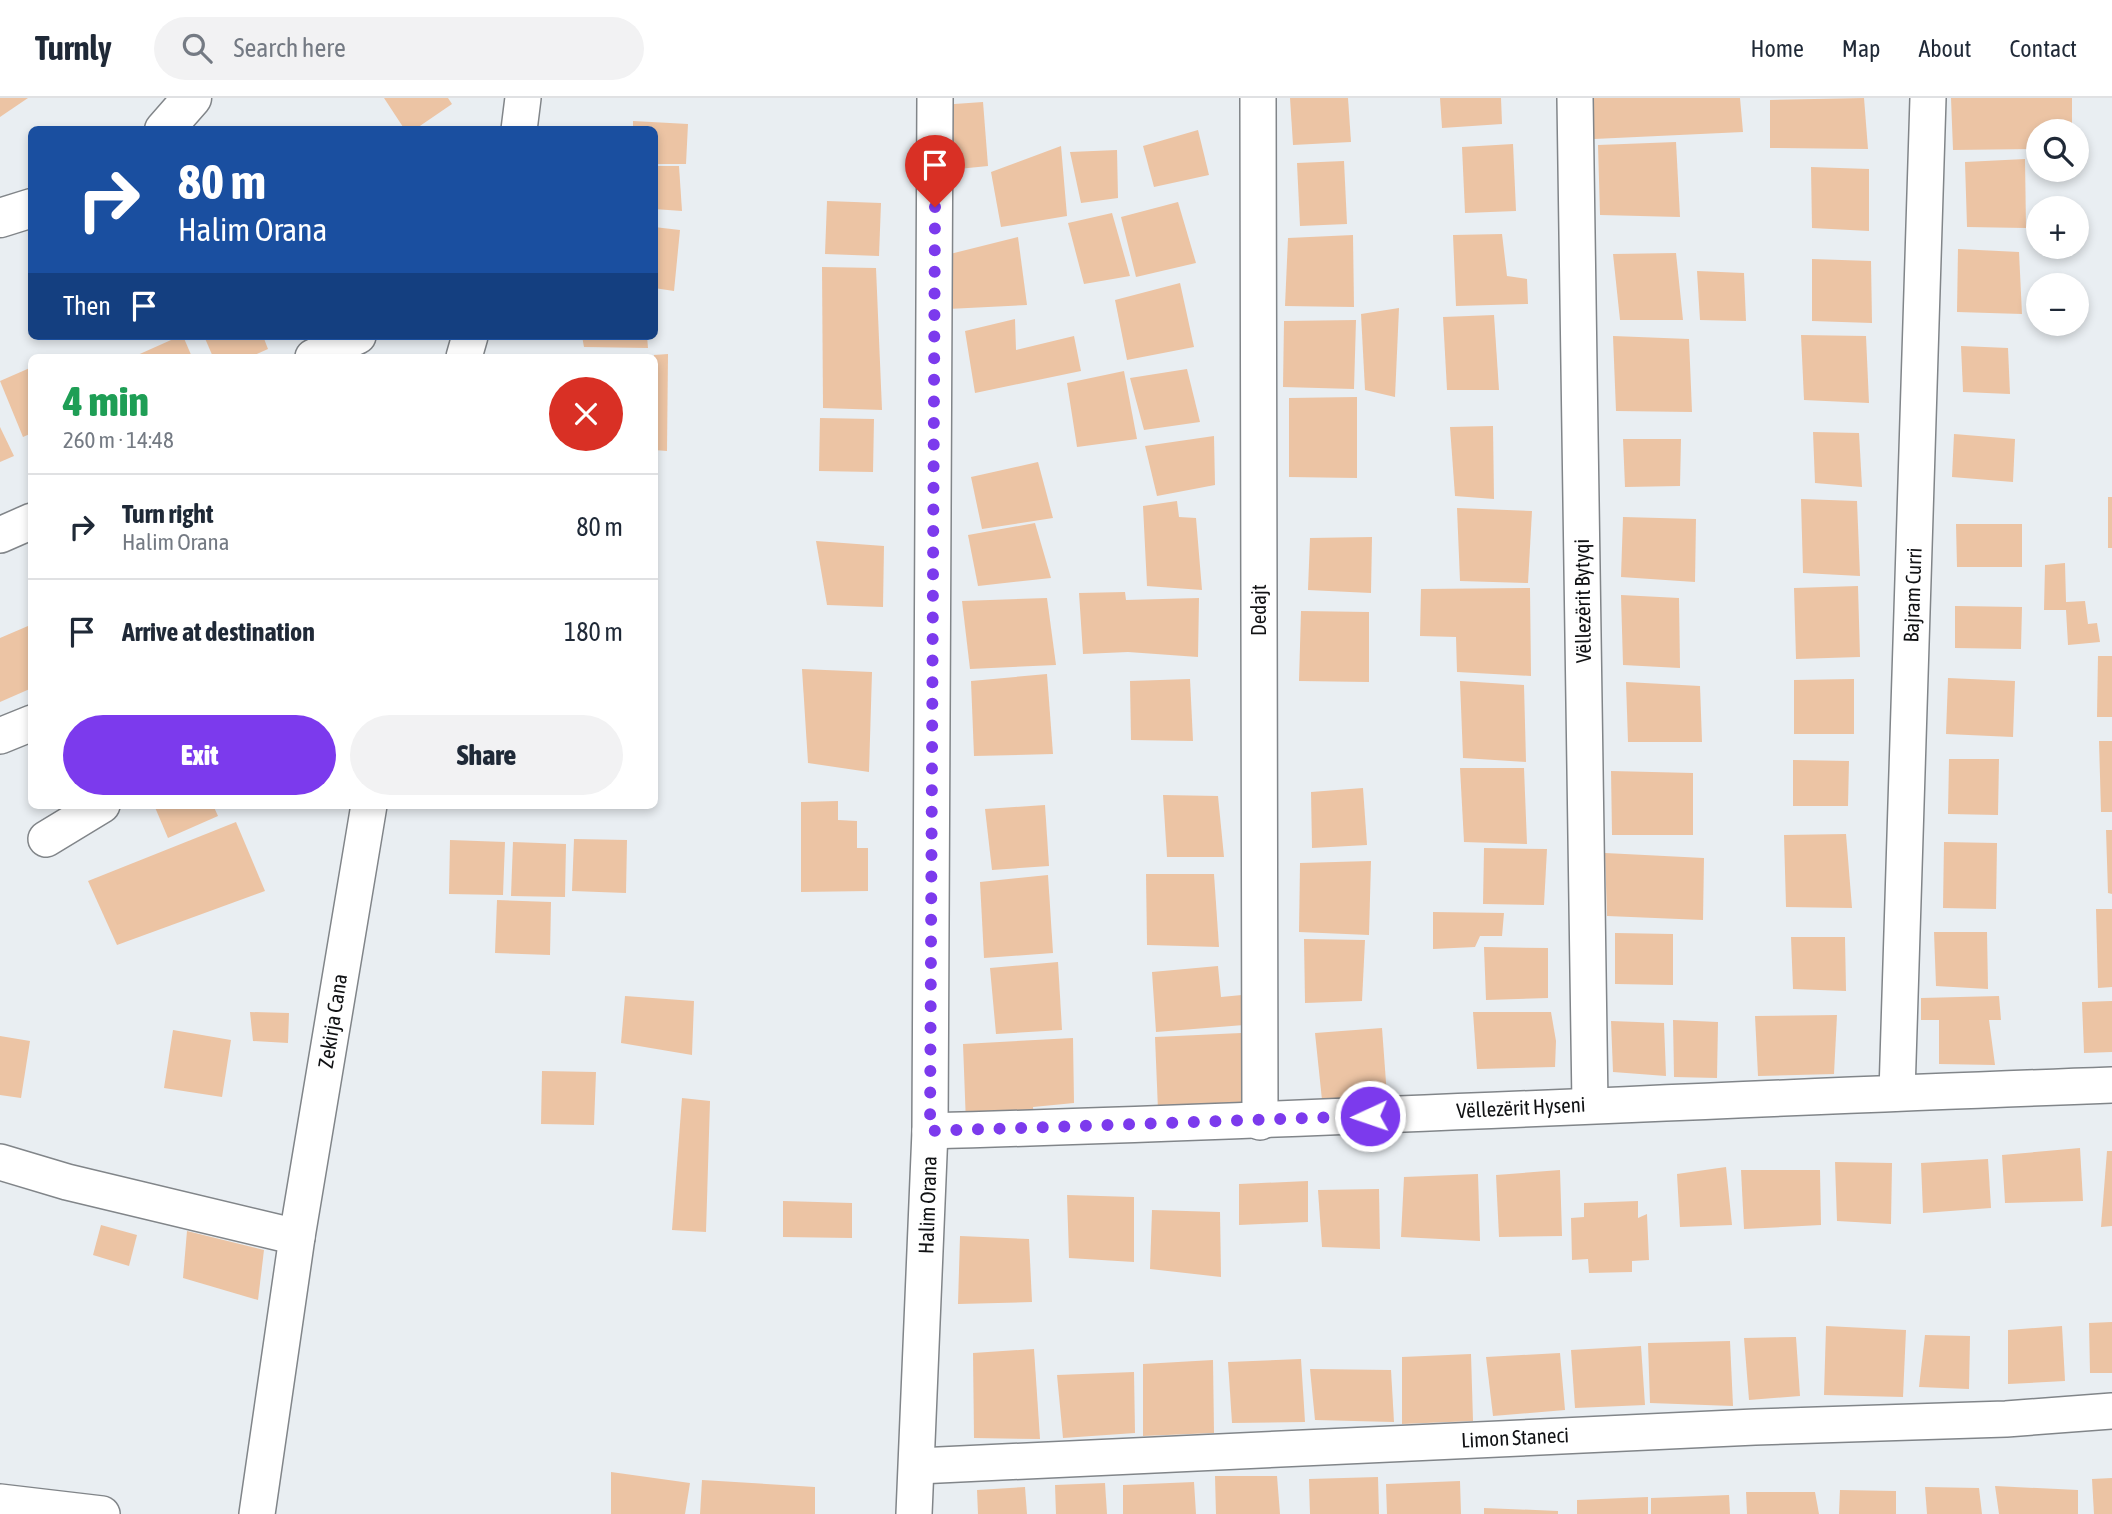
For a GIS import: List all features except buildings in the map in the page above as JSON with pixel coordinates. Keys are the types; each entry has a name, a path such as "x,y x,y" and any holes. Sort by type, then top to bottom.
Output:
{"main road":[{"path":"168,126 192,98"},
{"path":"0,218 28,209"}],"street":[{"path":"520,126 523,98"},
{"name":"Halim Orana","path":"914,1514 930,1131 936,98"},
{"name":"Dedajt","path":"1258,98 1260,1122"},
{"name":"Vëllezërit Bytyqi","path":"1575,98 1590,1105"},
{"name":"Bajram Curri","path":"1897,1093 1928,98"},
{"path":"319,354 349,340"},
{"path":"0,535 28,523"},
{"path":"0,736 28,725"},
{"path":"46,839 95,809"},
{"name":"Zekirja Cana","path":"257,1514 297,1237 368,809"},
{"name":"Vëllezërit Hyseni","path":"930,1131 1260,1122 1590,1105 2112,1086"},
{"path":"0,1162 67,1182 297,1237"},
{"name":"Limon Staneci","path":"918,1466 1755,1427 2006,1419 2112,1411"},
{"path":"0,1502 102,1514"}],"route":[{"path":"935,207 930,1131 1260,1122 1370,1116"}]}
